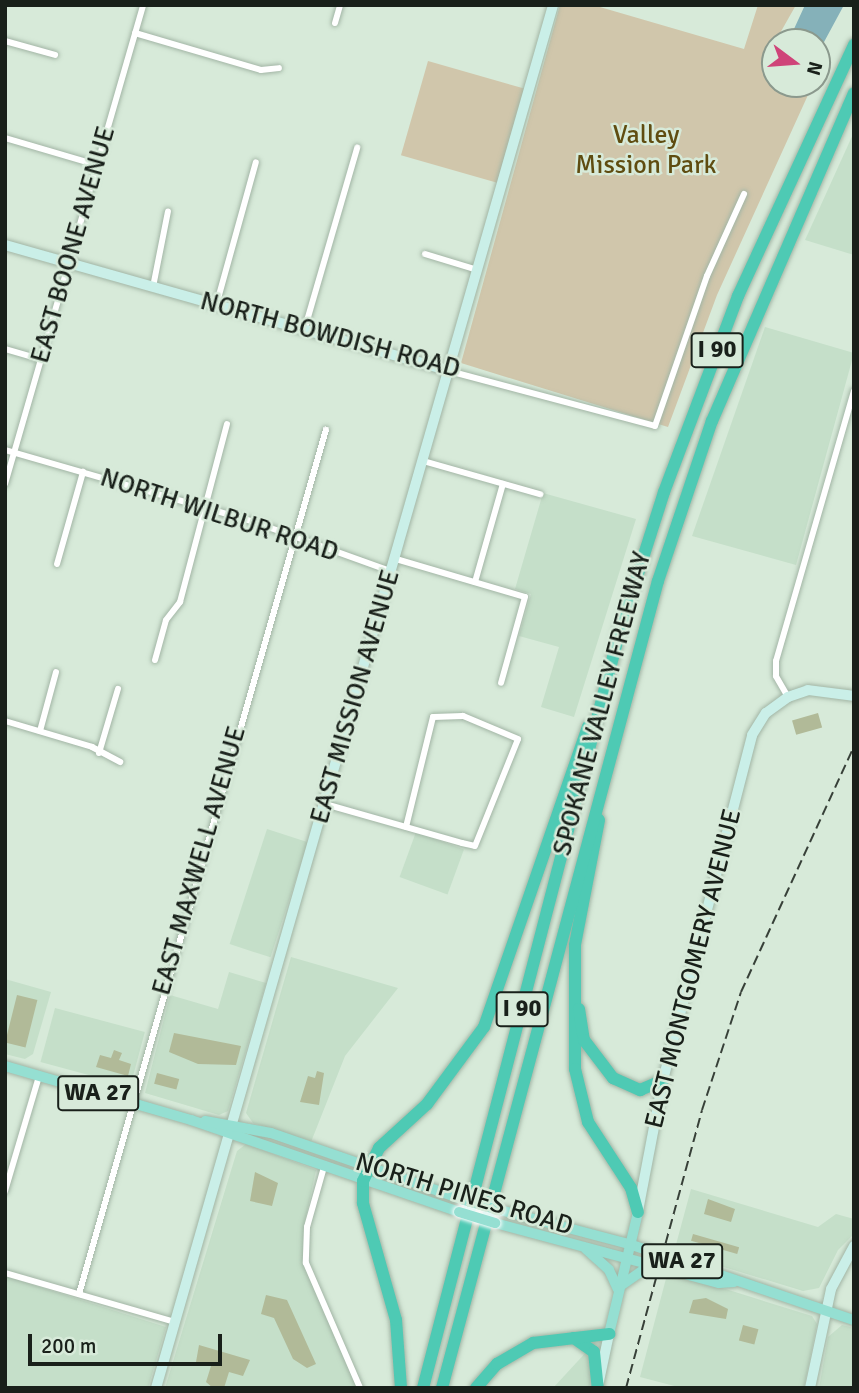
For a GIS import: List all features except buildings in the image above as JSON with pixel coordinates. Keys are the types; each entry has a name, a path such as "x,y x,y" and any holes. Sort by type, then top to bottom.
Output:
{"highway":[{"name":"SPOKANE VALLEY FREEWAY","path":"423,1388 620,630 691,412 782,195 854,45"},
{"name":"SPOKANE VALLEY FREEWAY","path":"442,1388 620,713 712,421 854,93"},
{"path":"401,1388 396,1320 363,1203 366,1174 379,1148 426,1104 484,1027 620,630"},
{"path":"620,713 575,945 572,1023 580,1099 597,1138 631,1188 638,1212"},
{"path":"575,945 579,1014 591,1052 614,1078 635,1090 653,1088 663,1080"},
{"path":"476,1388 512,1354 563,1337 609,1334"},
{"path":"563,1337 580,1339 594,1352 598,1388"}],"main road":[{"name":"NORTH PINES ROAD","path":"5,1066 191,1120 324,1167 366,1174 629,1244 656,1259 719,1283 734,1282 825,1308 854,1320"},
{"name":"NORTH PINES ROAD","path":"191,1120 234,1124 459,1212 495,1223 626,1256 656,1259"},
{"name":"EAST MONTGOMERY AVENUE","path":"609,1334 638,1212"},
{"path":"578,1245 604,1263 618,1289 636,1270 656,1259 641,1236 638,1212"}],"street":[{"name":"EAST BOONE AVENUE","path":"5,484 143,5"},
{"path":"335,23 340,5"},
{"name":"EAST MISSION AVENUE","path":"156,1388 393,572 553,5"},
{"path":"135,33 261,70 279,68"},
{"path":"5,41 55,55"},
{"path":"5,138 97,165"},
{"path":"304,331 357,148"},
{"path":"216,306 256,162"},
{"name":"NORTH BOWDISH ROAD","path":"5,244 304,331 655,426 707,276 744,194"},
{"path":"153,287 167,211"},
{"path":"425,254 478,270"},
{"path":"5,349 41,359"},
{"path":"854,391 777,658 776,676 788,697 808,690 854,696"},
{"path":"155,660 166,620 180,602 227,424"},
{"name":"EAST MAXWELL AVENUE","path":"79,1294 326,430"},
{"name":"NORTH WILBUR ROAD","path":"5,450 205,506 393,572"},
{"path":"423,461 540,494"},
{"path":"57,564 83,472"},
{"path":"475,582 503,484"},
{"path":"396,559 526,597 501,683"},
{"path":"40,731 56,673"},
{"path":"99,753 118,689"},
{"name":"EAST MONTGOMERY AVENUE","path":"638,1212 663,1080 752,735 766,713 788,697"},
{"path":"325,804 406,827 475,846 517,740 463,716 433,717 406,827"},
{"path":"5,721 40,731 120,762"},
{"path":"5,1191 39,1076"},
{"path":"324,1167 307,1227 306,1263 360,1388"},
{"path":"810,1388 825,1308 838,1268 854,1246"},
{"path":"5,1273 175,1322"},
{"path":"598,1388 609,1334"}],"shaded area":[{"path":"854,132 854,255 805,240"},
{"path":"765,327 854,353 796,565 692,536"},
{"path":"543,493 636,519 574,717 541,707 559,647 519,636 531,594 515,589"},
{"path":"267,829 308,842 271,957 230,944"},
{"path":"416,832 464,849 448,895 400,877"},
{"path":"291,957 398,988 345,1056 311,1142 253,1123 246,1113"},
{"path":"229,972 266,983 228,1111 219,1115 145,1093 170,995 218,1009"},
{"path":"5,979 51,992 33,1054 25,1059 5,1054"},
{"path":"55,1008 145,1032 130,1086 41,1062"},
{"path":"246,1144 316,1170 304,1226 304,1263 357,1388 165,1388 237,1151"},
{"path":"691,1189 818,1227 836,1214 854,1219 854,1234 838,1250 819,1288 803,1291 674,1252"},
{"path":"668,1271 812,1316 817,1324 804,1388 682,1388 640,1377"},
{"path":"5,1276 166,1327 148,1388 5,1388"},
{"path":"842,1325 854,1328 854,1388 819,1388 828,1337"},
{"path":"589,1349 595,1367 589,1388 553,1388"}],"green space":[{"name":"Valley Mission Park","path":"560,5 593,5 744,49 758,5 796,5 783,28 761,28 761,98 807,98 717,295 668,427 461,363"},
{"name":"Valley Mission Park","path":"428,61 524,89 497,183 401,155"}],"water":[{"path":"805,5 844,5 831,29 794,28"}],"railway":[{"path":"626,1388 702,1110 741,992 854,746"}]}
